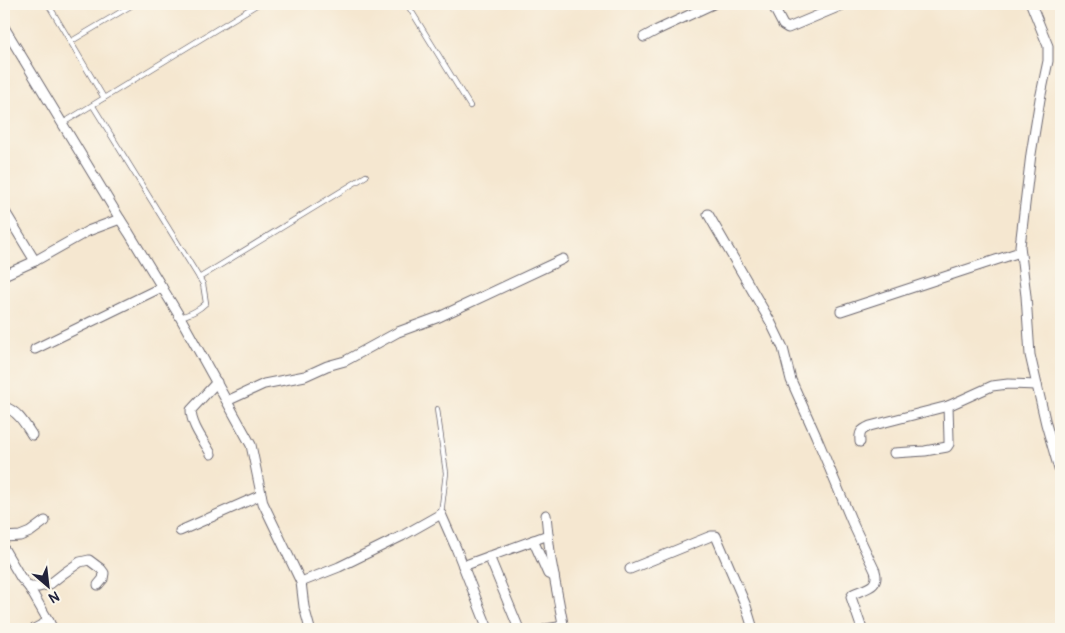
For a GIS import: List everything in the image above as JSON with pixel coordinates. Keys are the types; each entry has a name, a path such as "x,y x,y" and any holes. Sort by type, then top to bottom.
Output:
{"street":[{"path":"644,37 713,4"},
{"path":"772,4 784,25 788,28 845,4"},
{"path":"1031,4 1048,46 1048,61 1031,154 1020,252 1026,296 1030,355 1046,424 1061,476"},
{"path":"4,27 180,317 251,445 263,503 301,582 304,607 310,629"},
{"path":"4,210 35,261"},
{"path":"708,214 770,321 783,348 791,380 877,576 876,582 873,585 853,594 851,597 862,629"},
{"path":"4,274 35,261 88,231 120,220"},
{"path":"841,311 1020,252"},
{"path":"227,401 264,384 305,376 327,366 345,361 398,332 439,317 563,260"},
{"path":"35,350 162,287"},
{"path":"211,454 194,422 191,410 217,382"},
{"path":"860,442 859,434 870,426 948,406 992,386 1008,384 1037,385"},
{"path":"894,453 947,447 949,444 948,406"},
{"path":"4,407 16,413 26,424 32,435"},
{"path":"180,531 261,495"},
{"path":"301,582 339,567 402,536 441,514 488,629"},
{"path":"546,515 563,624 546,629"},
{"path":"4,537 20,536 30,532 45,521"},
{"path":"463,566 548,535"},
{"path":"630,569 711,536 716,536 746,606 753,629"},
{"path":"532,540 548,574 554,576"},
{"path":"4,549 51,625 34,629"},
{"path":"489,556 519,629"},
{"path":"29,587 40,588 50,584 80,562 90,560 104,573 103,579 98,585"}],"lane":[{"path":"48,4 104,98"},
{"path":"70,42 134,4"},
{"path":"62,124 255,4"},
{"path":"407,4 470,106"},
{"path":"93,106 203,284 206,303 196,311 180,317"},
{"path":"199,278 366,176"},
{"path":"437,409 446,473 441,514"}]}
